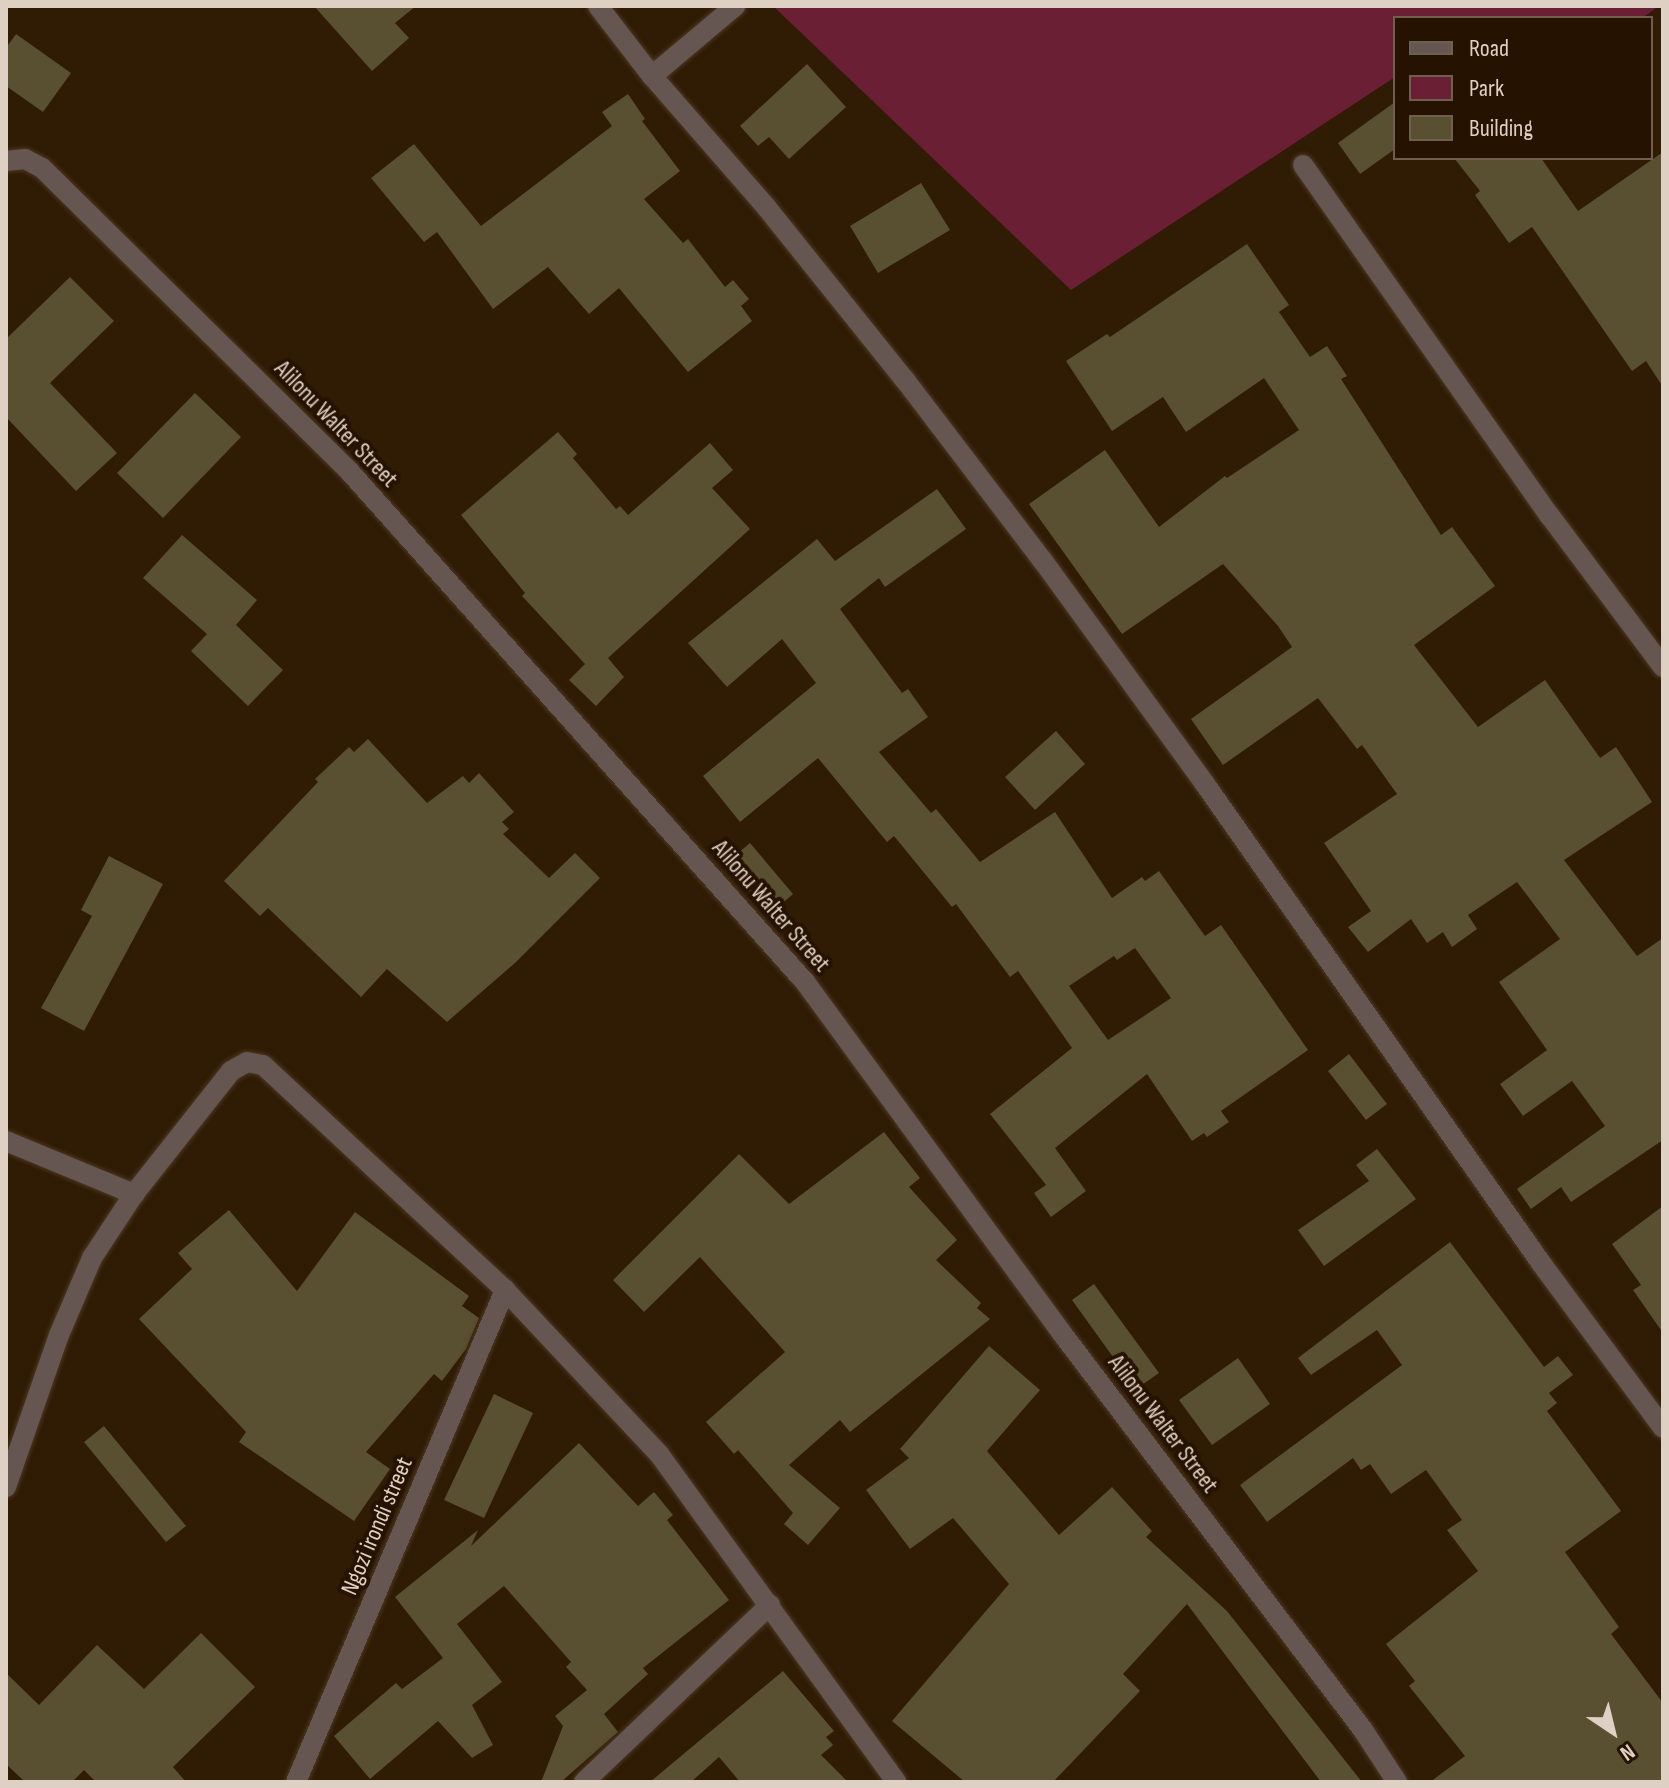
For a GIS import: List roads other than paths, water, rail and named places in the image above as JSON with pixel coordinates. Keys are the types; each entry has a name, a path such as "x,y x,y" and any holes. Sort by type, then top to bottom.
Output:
{"street":[{"path":"598,6 652,76 767,208 905,380 1043,561 1205,784 1532,1250 1663,1428"},
{"path":"652,76 735,6"},
{"name":"Alilonu Walter Street","path":"6,161 25,159 42,168 350,472 805,982 1061,1332 1363,1730 1397,1782"},
{"path":"1303,165 1550,516 1663,667"},
{"path":"6,1487 59,1335 92,1258 134,1194 231,1071 247,1062 263,1065 505,1290 659,1454 896,1782"},
{"path":"6,1141 134,1194"},
{"name":"Ngozi irondi street","path":"296,1782 505,1290"},
{"path":"584,1782 770,1605"}]}
